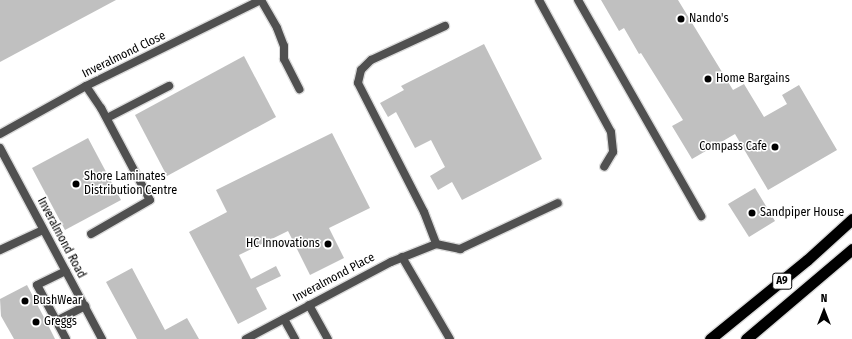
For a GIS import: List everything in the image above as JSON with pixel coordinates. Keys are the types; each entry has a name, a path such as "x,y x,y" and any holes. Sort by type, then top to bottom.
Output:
{"highway":[{"name":"A9","path":"710,339 807,260 852,219"},
{"name":"A9","path":"746,339 852,249"}],"street":[{"path":"261,0 277,28 284,46 284,59 299,89"},
{"name":"Inveralmond Close","path":"0,134 86,86 261,0"},
{"path":"539,0 611,132 614,152 604,167"},
{"path":"578,0 702,216"},
{"path":"445,26 371,60 361,70 358,83 424,212 436,244 460,249 558,203"},
{"path":"86,86 107,118 150,200 91,234"},
{"path":"107,118 169,86"},
{"name":"Inveralmond Road","path":"0,148 102,339"},
{"path":"0,250 43,230"},
{"name":"Inveralmond Place","path":"250,338 309,305 402,257 436,244"},
{"path":"402,257 450,339"},
{"path":"66,271 37,285 66,339"},
{"path":"309,305 328,339"},
{"path":"56,321 85,306"},
{"path":"284,319 295,339"}],"building":[{"path":"0,0 116,0 0,62"},
{"path":"601,0 678,0 733,90 744,84 764,117 787,104 782,95 799,85 837,150 768,190 735,134 692,159 672,126 683,120 641,53 639,54 624,28 619,31"},
{"path":"484,44 542,159 462,200 452,182 438,190 430,176 445,167 431,140 415,148 396,112 388,117 380,103 404,90 401,86"},
{"path":"244,56 276,117 167,176 135,115"},
{"path":"332,133 370,208 329,228 344,258 310,275 288,231 239,255 251,279 276,266 281,276 256,288 267,309 238,324 189,232 227,212 216,190"},
{"name":"Shore Laminates Distribution Centre","path":"88,138 121,200 65,230 32,168"},
{"name":"Sandpiper House","path":"755,188 775,221 749,237 728,204"},
{"path":"132,268 165,330 187,318 199,339 137,339 106,282"},
{"path":"27,285 55,339 14,339 1,316 0,299"}],"place":[{"name":"Nando's","path":"681,19"},
{"name":"Home Bargains","path":"708,79"},
{"name":"Compass Cafe","path":"775,147"},
{"name":"Shore Laminates Distribution Centre","path":"76,184"},
{"name":"Sandpiper House","path":"752,213"},
{"name":"HC Innovations","path":"328,244"},
{"name":"BushWear","path":"25,301"},
{"name":"Greggs","path":"36,322"}]}
